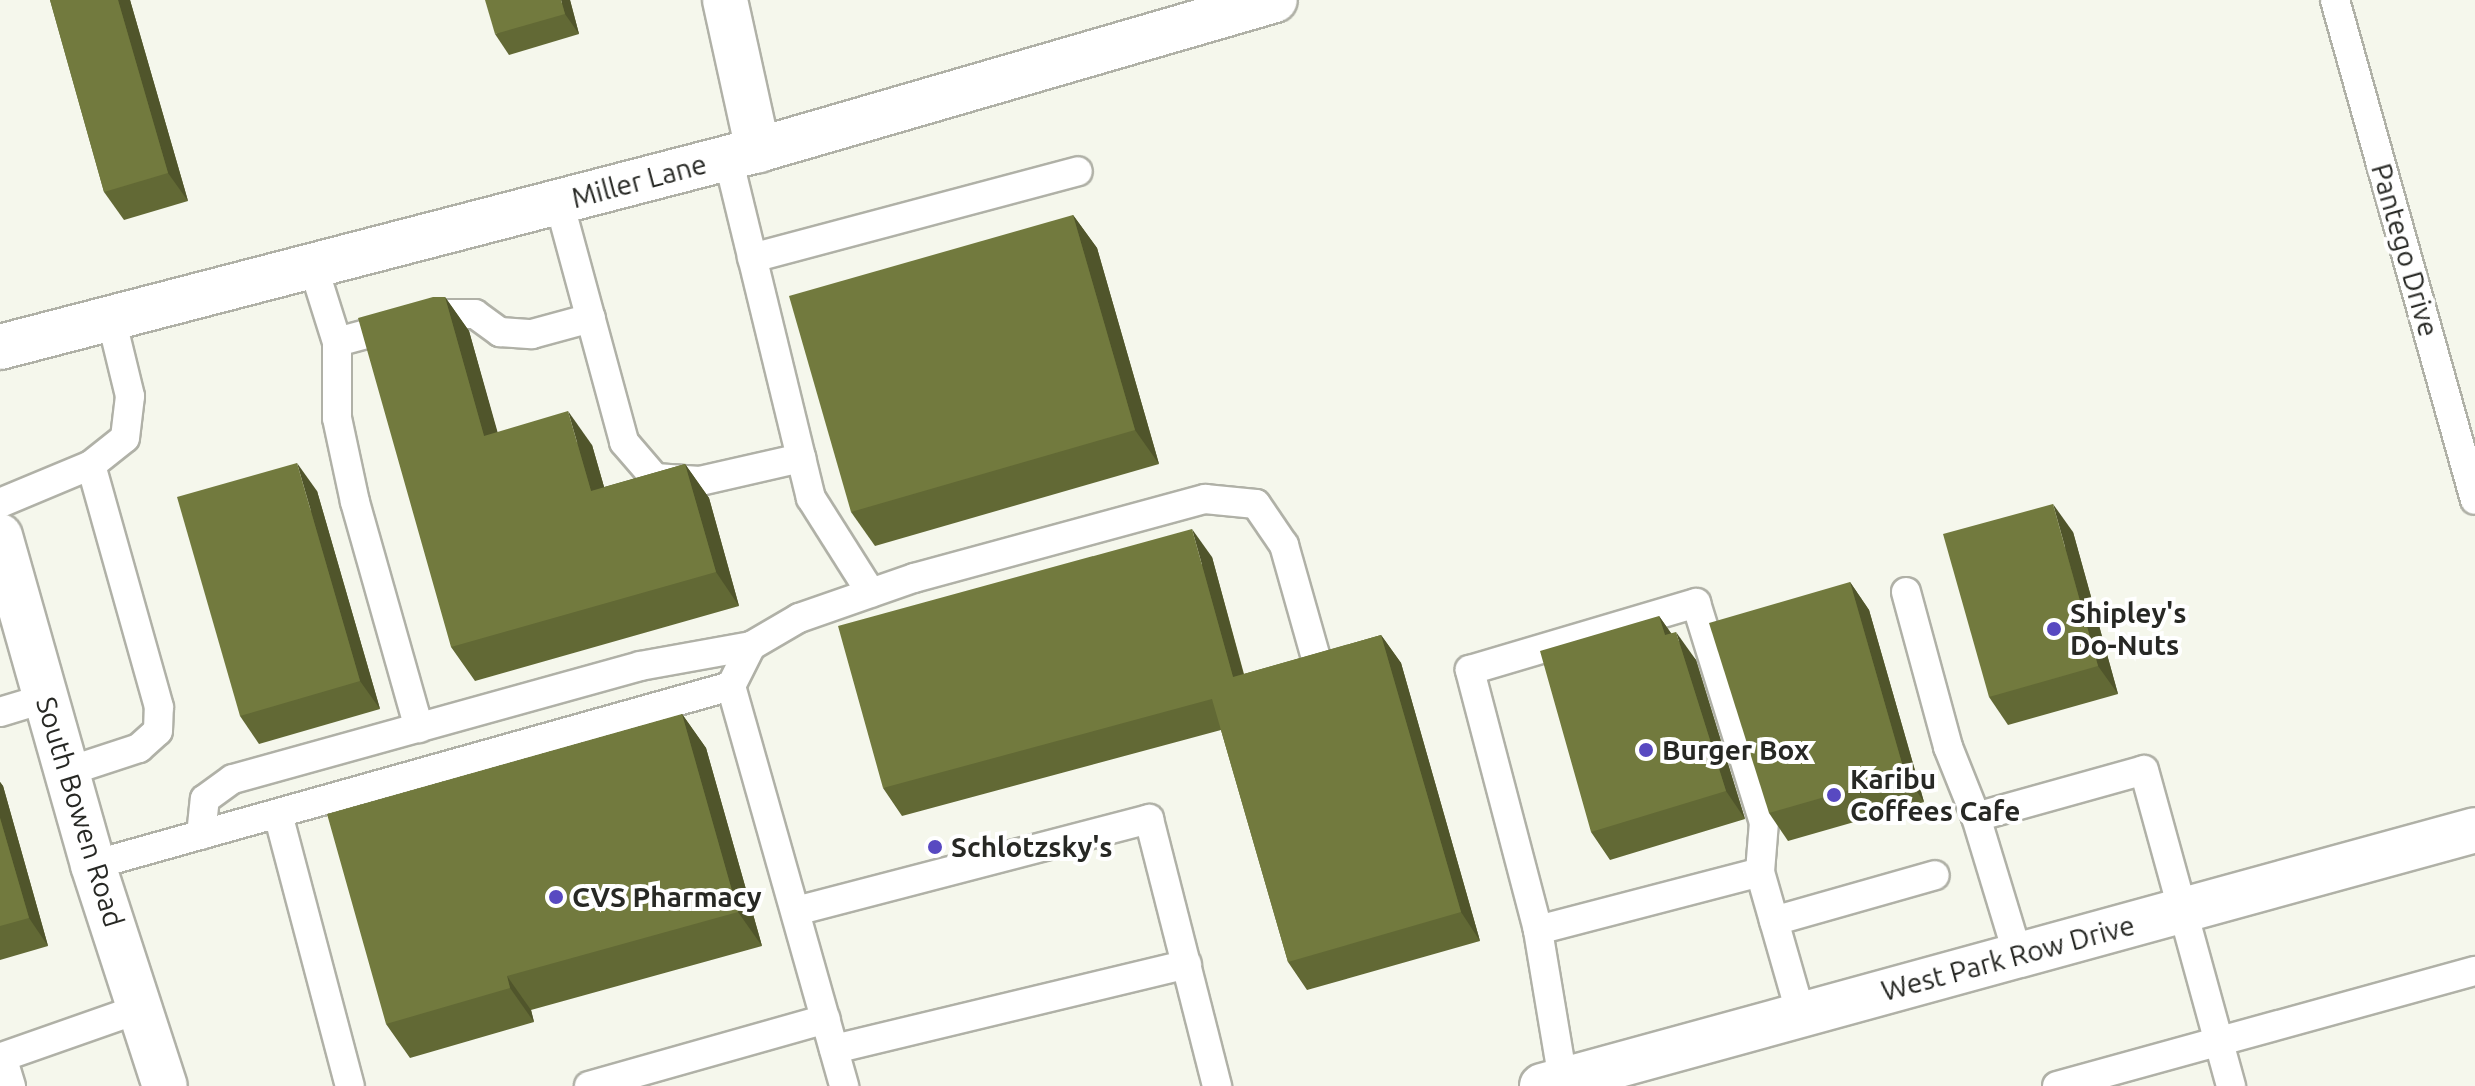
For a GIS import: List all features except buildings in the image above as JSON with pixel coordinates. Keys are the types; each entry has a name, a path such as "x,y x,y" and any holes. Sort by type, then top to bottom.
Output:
{"main road":[{"path":"725,0 743,154"},
{"name":"Miller Lane","path":"0,347 743,154 1275,0"},
{"name":"South Bowen Road","path":"2,552 93,865 165,1086"},
{"name":"West Park Row Drive","path":"1552,1083 2475,830"}],"lane":[{"name":"Pantego Drive","path":"2335,0 2475,500"},
{"path":"743,154 752,258 811,498 871,593"},
{"path":"752,258 1078,171"},
{"path":"559,202 624,442 655,478 700,481 801,458"},
{"path":"313,266 337,342 337,418 355,502 419,728"},
{"path":"337,342 440,314 475,314 500,332 532,334 591,318"},
{"path":"0,503 91,465 125,438 130,396 111,318"},
{"path":"66,772 139,748 158,731 159,707 91,465"},
{"path":"201,835 205,799 233,779 640,666 751,646 799,618 914,578 1205,499 1256,504 1284,545 1317,662"},
{"path":"1906,592 1948,747 1976,817 2018,955"},
{"path":"1552,1083 1538,930 1470,670 1696,603 1764,822 1760,872 1801,1015"},
{"path":"751,646 731,686 844,1086"},
{"path":"93,865 731,686"},
{"path":"0,712 46,698"},
{"path":"1976,817 2144,770 2180,911 2221,1041 2231,1086"},
{"path":"278,814 350,1086"},
{"path":"796,911 1149,819 1217,1086"},
{"path":"1538,930 1760,872"},
{"path":"1774,921 1935,875"},
{"path":"834,1049 1187,964"},
{"path":"2057,1086 2475,971"},
{"path":"11,1086 1,1056 142,1008"},
{"path":"589,1086 826,1019"}],"place":[{"name":"Shipley's Do-Nuts","path":"2054,629"},
{"name":"Burger Box","path":"1646,750"},
{"name":"Karibu Coffees Cafe","path":"1834,795"},
{"name":"Schlotzsky's","path":"935,847"},
{"name":"CVS Pharmacy","path":"556,897"}]}
